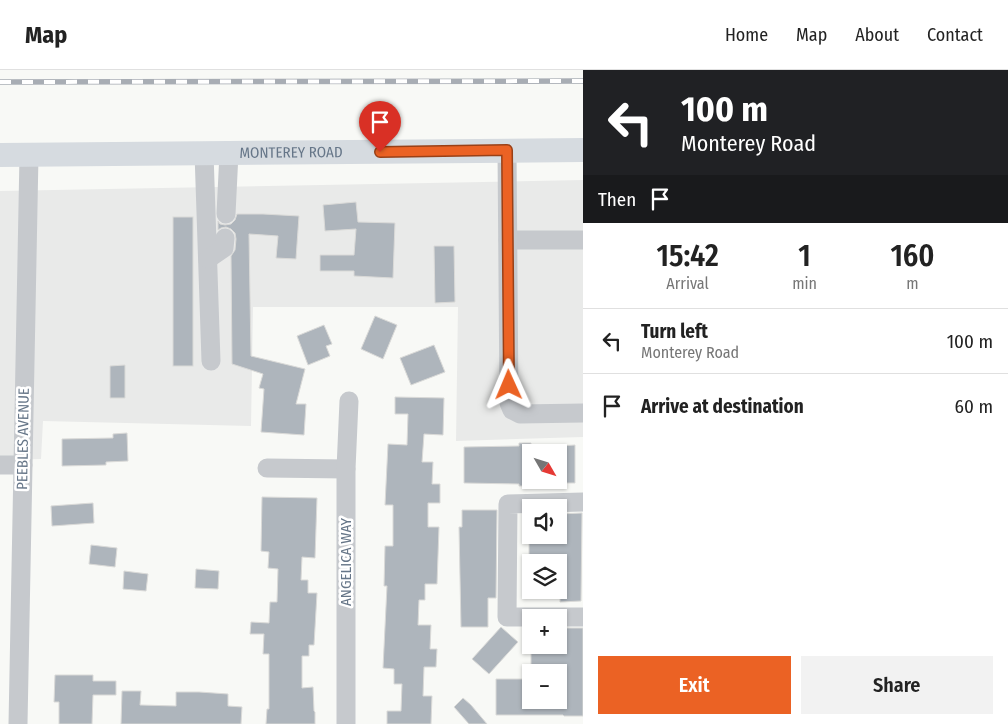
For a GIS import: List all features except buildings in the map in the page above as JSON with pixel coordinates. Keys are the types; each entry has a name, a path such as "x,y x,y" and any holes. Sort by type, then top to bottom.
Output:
{"main road":[{"name":"MONTEREY ROAD","path":"0,155 583,150"}],"street":[{"path":"507,150 509,404 512,410 520,414 583,413"},
{"path":"204,153 211,361"},
{"path":"206,203 226,209 229,153"},
{"name":"PEEBLES AVENUE","path":"18,724 29,155"},
{"path":"208,259 224,248 225,238"},
{"path":"508,240 583,240"},
{"name":"ANGELICA WAY","path":"346,724 346,470 349,401"},
{"path":"0,466 22,465"},
{"path":"267,468 346,470"},
{"path":"583,502 508,504 507,617 583,617"}],"shaded area":[{"path":"583,180 583,437 456,441 458,307 253,307 251,426 43,421 41,459 0,460 0,191"}],"railway":[{"path":"0,82 583,81"}],"route":[{"path":"380,152 507,150 509,385"}]}
